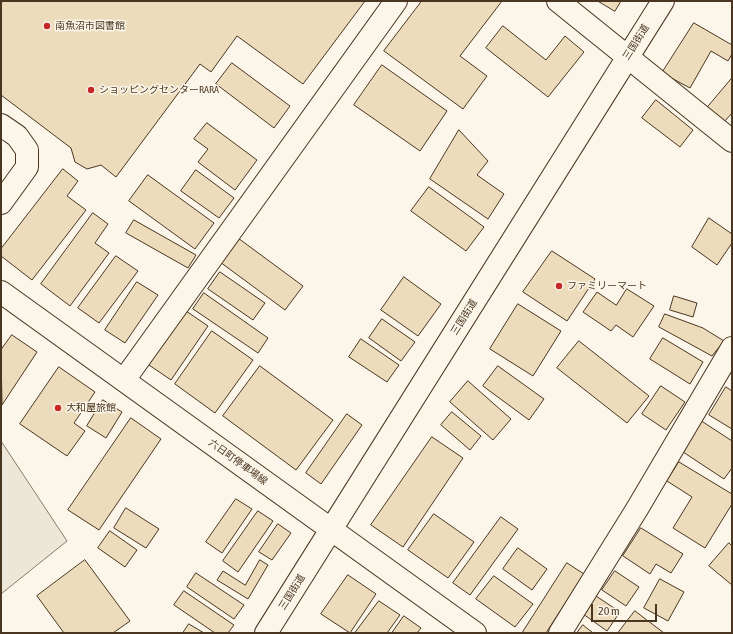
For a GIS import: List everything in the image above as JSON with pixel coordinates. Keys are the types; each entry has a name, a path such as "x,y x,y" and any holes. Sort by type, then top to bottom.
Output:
{"main road":[{"path":"124,380 396,1"},
{"path":"558,1 732,141"},
{"name":"三国街道","path":"266,633 663,1"},
{"path":"1,125 17,136 28,150 28,167 1,203"},
{"name":"六日町停車場線","path":"1,292 476,633"},
{"path":"560,633 637,509 732,348"}],"shaded area":[{"path":"1,441 67,541 1,594"}],"building":[{"name":"ショッピングセンターRARA","path":"3,1 365,1 303,84 237,36 211,72 200,64 116,177 101,165 87,169 75,162 71,148 1,95 1,4"},
{"path":"422,1 502,1 460,56 487,76 463,109 384,51"},
{"path":"598,1 621,1 615,11"},
{"path":"694,23 732,45 732,54 728,61 711,51 690,88 662,73"},
{"path":"503,26 546,60 565,36 584,52 548,97 486,48"},
{"path":"232,63 290,106 274,128 216,84"},
{"path":"382,65 447,111 420,151 354,105"},
{"path":"732,78 732,113 724,122 707,108"},
{"path":"656,100 693,130 680,147 642,118"},
{"path":"207,123 257,160 235,190 198,162 208,149 194,139"},
{"path":"459,130 488,161 477,175 504,194 488,219 430,179"},
{"path":"63,169 78,181 67,196 86,210 32,280 1,256 1,249"},
{"path":"196,170 234,198 219,218 181,191"},
{"path":"148,175 214,223 195,249 129,201"},
{"path":"429,187 484,227 466,251 411,211"},
{"path":"93,213 108,224 95,243 109,253 70,306 41,284"},
{"path":"709,218 732,234 732,243 717,265 692,247"},
{"path":"134,220 196,255 188,268 126,233"},
{"path":"238,238 303,286 285,310 220,262"},
{"name":"ファミリーマート","path":"552,251 595,279 567,321 523,292"},
{"path":"116,256 138,271 99,323 78,308"},
{"path":"220,272 265,303 253,320 208,289"},
{"path":"404,277 441,304 418,336 381,310"},
{"path":"137,282 158,295 125,343 105,330"},
{"path":"627,289 654,306 633,337 616,325 611,331 583,312 597,292 616,305"},
{"path":"204,293 268,338 258,353 193,309"},
{"path":"674,296 697,303 693,317 670,310"},
{"path":"518,304 561,331 533,376 490,349"},
{"path":"186,311 208,326 171,380 149,365"},
{"path":"665,314 703,328 724,341 712,356 659,327"},
{"path":"382,319 415,342 401,361 369,338"},
{"path":"212,331 253,360 215,413 175,384"},
{"path":"12,335 37,352 2,405 1,350"},
{"path":"663,338 703,362 690,384 650,359"},
{"path":"361,339 399,365 387,382 349,357"},
{"path":"579,341 649,396 627,423 557,368"},
{"path":"260,366 333,420 296,470 223,416"},
{"path":"498,366 544,399 529,420 483,386"},
{"name":"大和屋旅館","path":"59,367 95,392 74,423 85,431 67,456 20,424"},
{"path":"468,381 511,419 493,440 450,402"},
{"path":"661,386 685,402 666,430 642,414"},
{"path":"726,387 732,391 732,429 709,415"},
{"path":"103,400 122,412 106,438 87,426"},
{"path":"452,412 481,436 470,450 441,425"},
{"path":"347,414 362,425 321,484 306,473"},
{"path":"131,418 161,439 99,530 68,510"},
{"path":"700,420 732,441 732,468 724,479 680,450"},
{"path":"432,437 463,458 403,547 371,525"},
{"path":"679,462 732,494 732,504 705,548 673,528 692,497 667,481"},
{"path":"236,499 252,509 222,553 206,542"},
{"path":"126,508 159,529 146,548 114,528"},
{"path":"258,511 273,521 238,572 223,561"},
{"path":"434,514 474,542 448,578 408,550"},
{"path":"501,517 518,529 470,595 453,583"},
{"path":"278,524 291,533 272,560 259,552"},
{"path":"641,528 683,554 671,573 656,564 650,574 623,556"},
{"path":"110,531 137,550 125,567 98,548"},
{"path":"729,543 732,546 732,585 709,566"},
{"path":"518,548 547,569 532,590 503,569"},
{"path":"85,560 130,621 113,633 64,633 37,596"},
{"path":"260,560 268,565 248,599 217,580 223,571 245,585"},
{"path":"567,563 584,574 546,633 523,632"},
{"path":"615,571 639,587 626,606 602,590"},
{"path":"196,573 244,605 234,619 187,587"},
{"path":"348,575 376,594 350,633 321,614"},
{"path":"494,576 533,604 515,627 476,599"},
{"path":"660,579 684,592 668,621 644,608"},
{"path":"184,591 234,625 228,633 215,633 174,605"},
{"path":"596,596 620,612 607,631 583,614"},
{"path":"379,601 400,615 387,633 355,633"},
{"path":"635,611 664,633 618,633"},
{"path":"404,616 421,628 417,633 392,633"},
{"path":"189,624 204,633 183,633"},
{"path":"583,625 593,633 577,633"}],"place":[{"name":"南魚沼市図書館","path":"47,26"},
{"name":"ショッピングセンターRARA","path":"91,90"},
{"name":"ファミリーマート","path":"559,286"},
{"name":"大和屋旅館","path":"58,408"}]}
